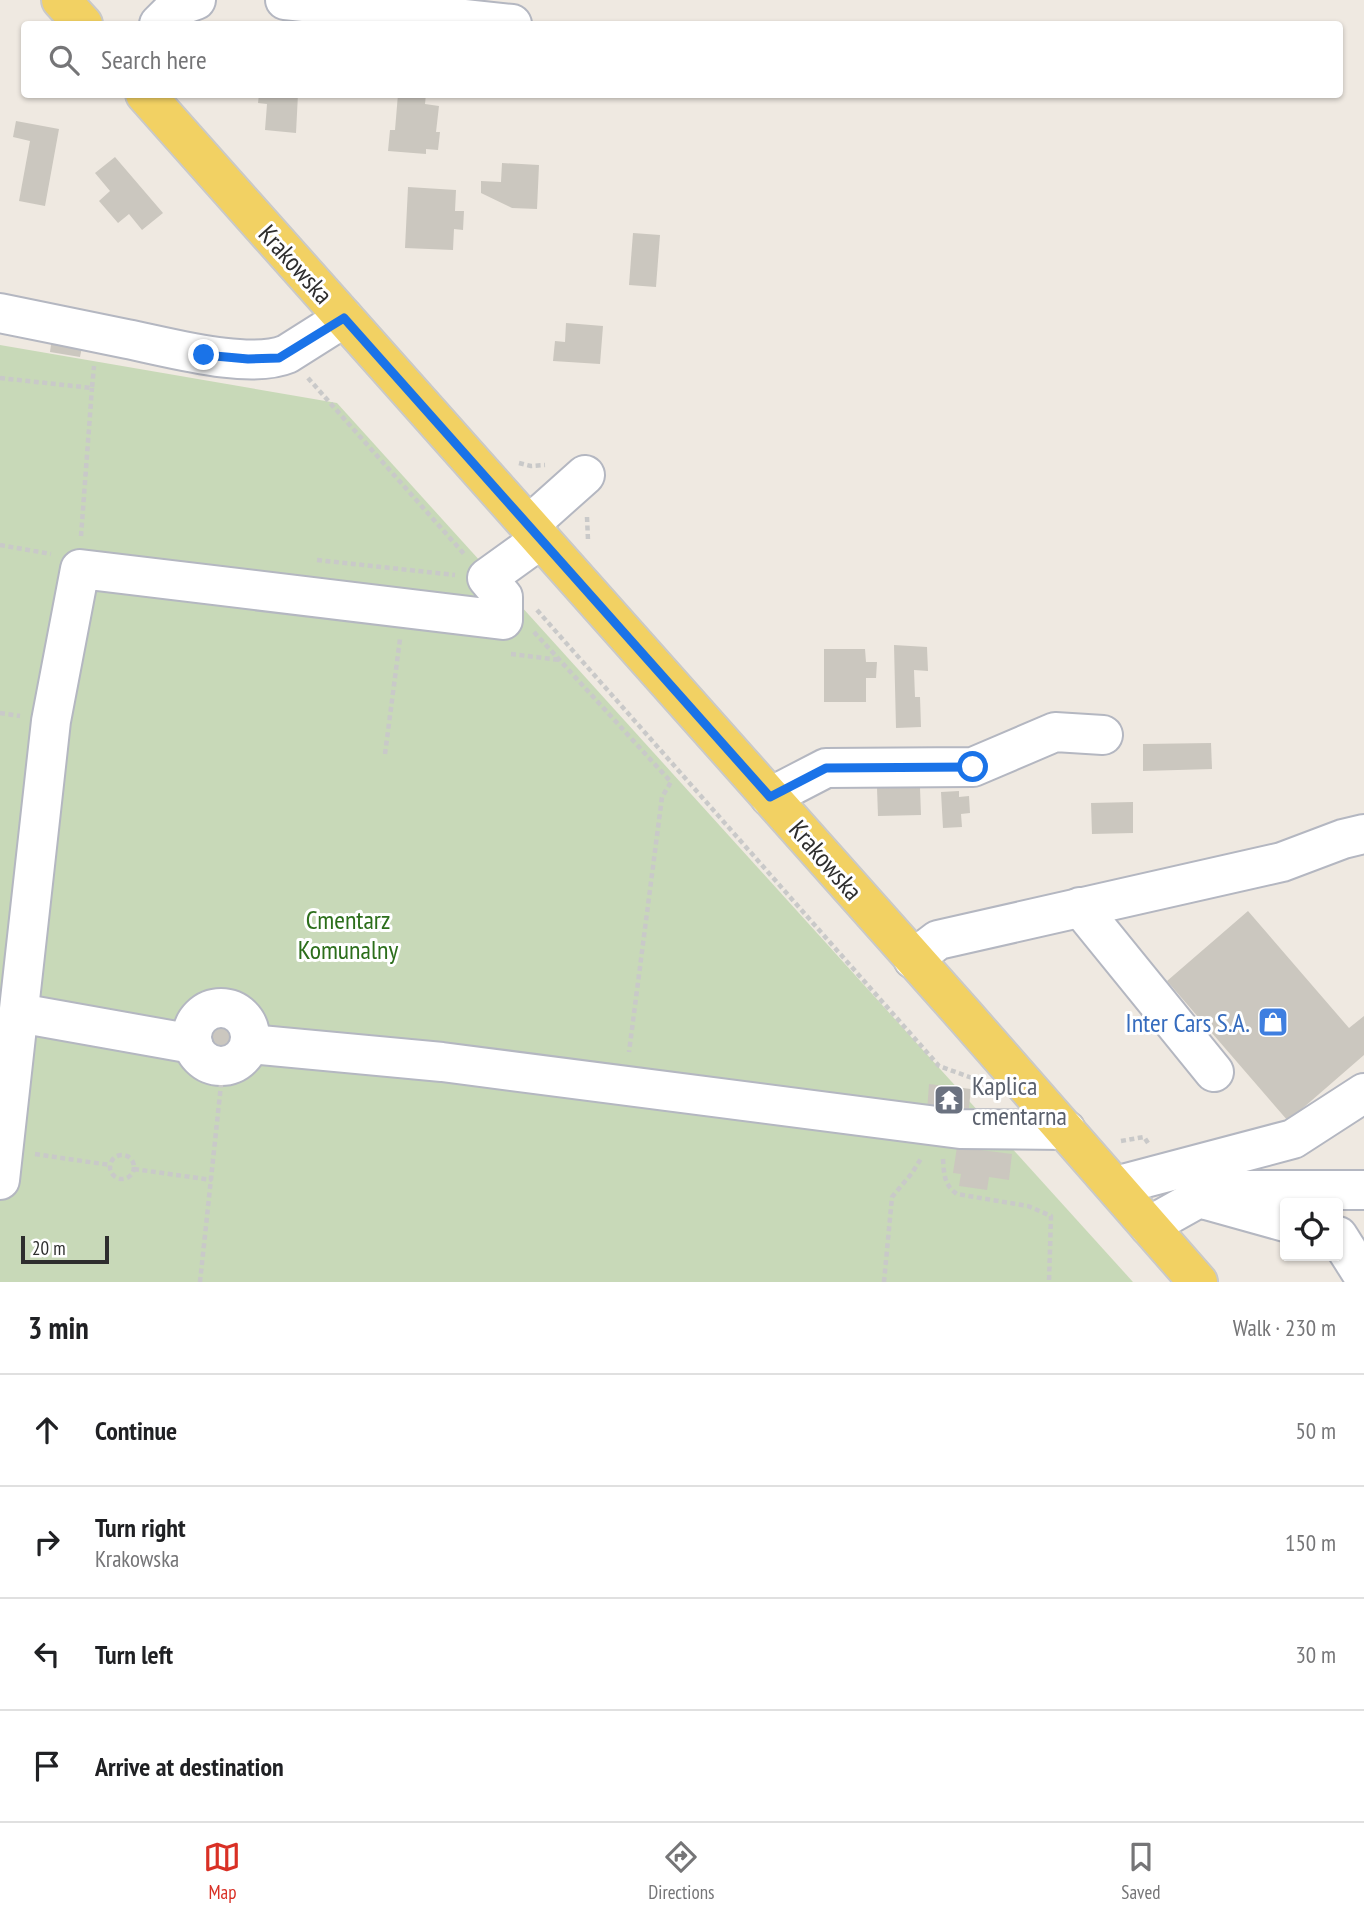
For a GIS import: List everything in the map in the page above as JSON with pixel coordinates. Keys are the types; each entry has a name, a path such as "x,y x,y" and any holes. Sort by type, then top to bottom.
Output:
{"main road":[{"path":"61,0 80,21"},
{"name":"Krakowska","path":"149,98 1198,1282"}],"street":[{"path":"162,21 176,7 196,0"},
{"path":"285,0 484,21"},
{"path":"0,313 204,355 248,359 279,358 344,318"},
{"path":"2,1165 51,721 80,569 503,620 509,595 535,532 585,475"},
{"path":"770,797 826,768 973,767 1055,732 1103,735"},
{"path":"913,959 938,940 1282,862 1364,834"},
{"path":"1080,906 1214,1072"},
{"path":"237,1055 250,1031 244,1019 234,1011 221,1007 208,1011 198,1019 192,1044 198,1055 209,1064 237,1055 442,1062 950,1128 1066,1130"},
{"path":"19,1013 192,1044"},
{"path":"1115,1186 1293,1139 1364,1093"},
{"path":"1208,1200 1233,1190 1364,1190"},
{"path":"1149,1226 1199,1198 1280,1221"},
{"path":"1343,1244 1364,1277"}],"path":[{"path":"287,354 939,1066 976,1080 982,1085"},
{"path":"80,569 93,370"},
{"path":"0,378 92,388"},
{"path":"0,545 66,557 80,569"},
{"path":"317,560 509,595 671,782 663,797 624,1086"},
{"path":"385,754 405,607"},
{"path":"200,1282 212,1180 237,1055"},
{"path":"884,1282 892,1196 950,1128"},
{"path":"950,1128 944,1180 949,1189 957,1194 1028,1206 1051,1216 1049,1282"},
{"path":"124,1155 131,1158 134,1170 130,1176 122,1179 115,1177 110,1165 117,1156 124,1155"},
{"path":"2,1165 110,1165"},
{"path":"134,1170 212,1180"}],"green space":[{"name":"Cmentarz Komunalny","path":"0,345 337,403 1133,1282 0,1282"}],"building":[{"path":"259,98 298,98 296,133 265,130 267,104 258,103"},
{"path":"398,98 426,98 425,104 439,106 436,132 440,132 438,150 426,149 426,154 388,151 390,130 395,130"},
{"path":"16,121 59,129 45,206 19,201 30,141 13,137"},
{"path":"115,157 163,213 142,230 129,214 118,223 99,201 110,191 95,173"},
{"path":"502,163 539,165 537,209 512,208 481,193 481,181 501,182"},
{"path":"408,187 456,190 455,211 464,211 463,230 454,229 453,250 405,248"},
{"path":"633,233 660,235 656,287 629,285"},
{"path":"566,323 603,326 600,364 553,361 555,341 565,342"},
{"path":"52,337 83,342 80,357 50,352"},
{"path":"894,645 927,647 928,671 914,670 915,697 920,697 921,727 896,728"},
{"path":"824,649 865,649 866,662 877,662 876,678 866,678 866,702 824,702"},
{"path":"1211,743 1212,769 1143,771 1143,744"},
{"path":"877,788 920,788 921,815 878,816"},
{"path":"959,791 959,797 969,796 970,813 961,814 962,827 943,828 941,792"},
{"path":"1133,802 1133,833 1092,834 1091,803"},
{"name":"Inter Cars S.A.","path":"1248,911 1349,1028 1364,1016 1364,1055 1288,1121 1167,981"},
{"path":"207,1024 233,1029 229,1053 203,1049"},
{"name":"Kaplica cmentarna","path":"929,1084 971,1089 968,1116 927,1112"},
{"path":"957,1147 1012,1154 1009,1180 989,1177 987,1190 959,1186 961,1174 953,1173"}],"place":[{"name":"Inter Cars S.A.","path":"1273,1022"},
{"name":"Kaplica cmentarna","path":"949,1100"}],"route":[{"path":"204,355 248,359 279,358 344,318 770,797 826,768 973,767"}]}
